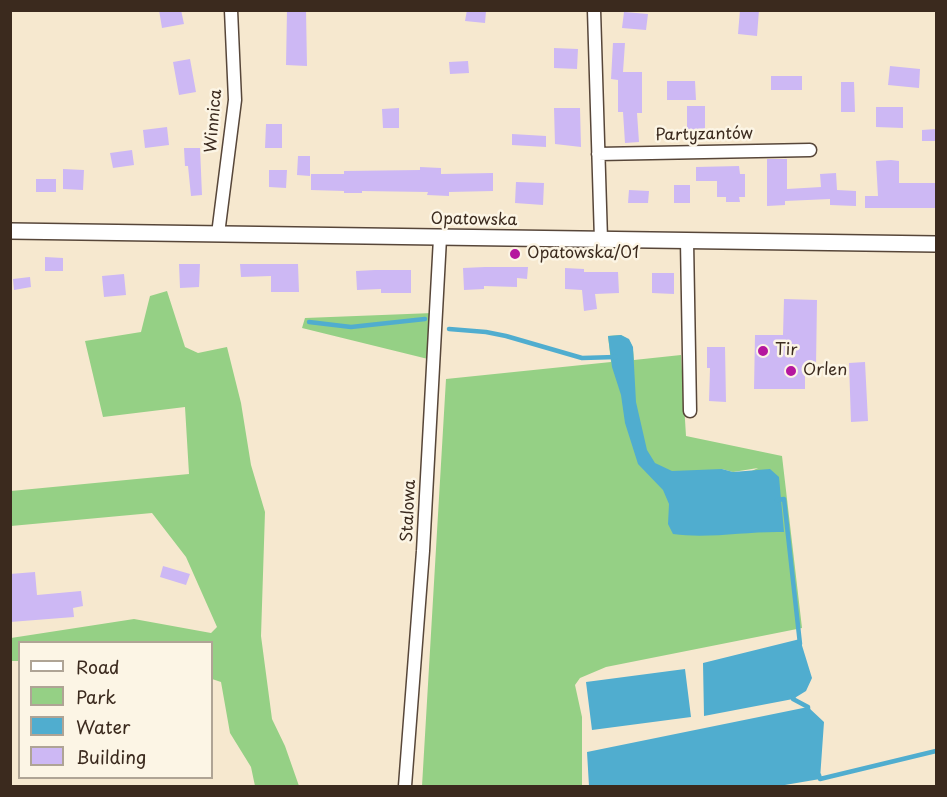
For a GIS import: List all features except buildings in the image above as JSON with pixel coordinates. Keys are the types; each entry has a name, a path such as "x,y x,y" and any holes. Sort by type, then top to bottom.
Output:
{"street":[{"name":"Winnica","path":"218,234 235,100 231,10"},
{"path":"594,10 601,240"},
{"name":"Partyzantów","path":"598,154 810,150"},
{"name":"Opatowska","path":"10,231 936,244"},
{"name":"Stalowa","path":"405,786 423,551 440,238"},
{"path":"687,241 690,411"}],"green space":[{"path":"167,291 185,347 198,353 227,347 241,403 251,465 265,512 261,636 272,719 285,746 299,786 255,786 251,767 230,733 221,682 213,679 213,641 18,641 18,661 11,661 11,638 134,619 211,633 217,627 186,557 152,513 11,526 11,491 189,474 185,407 103,417 85,341 141,332 150,296"},
{"path":"433,313 428,359 302,328 305,318"},
{"path":"621,335 628,340 633,348 634,360 681,355 686,436 782,456 802,628 606,667 580,678 575,685 582,717 582,786 422,786 446,379 611,362 608,336","holes":["758,468 683,504 722,469 733,472"]}],"water":[{"path":"621,335 629,339 633,347 636,402 647,450 655,463 672,471 722,469 733,472 770,469 779,477 784,532 700,536 673,534 668,524 669,504 663,490 638,464 625,423 621,395 612,367 608,336"},
{"path":"800,639 812,678 806,691 793,699 704,716 703,663"},
{"path":"685,669 691,717 592,730 586,682"},
{"path":"808,707 824,722 820,779 779,786 589,786 587,752"}],"waterway":[{"path":"309,322 351,327 425,319"},
{"path":"449,329 506,336 582,358 616,357"},
{"path":"777,500 784,499 800,644"},
{"path":"794,695 793,699 808,707 808,711"},
{"path":"819,775 820,779 936,751"}],"place":[{"name":"Opatowska/01","path":"515,254"},
{"name":"Tir","path":"763,351"},
{"name":"Orlen","path":"791,371"}]}
